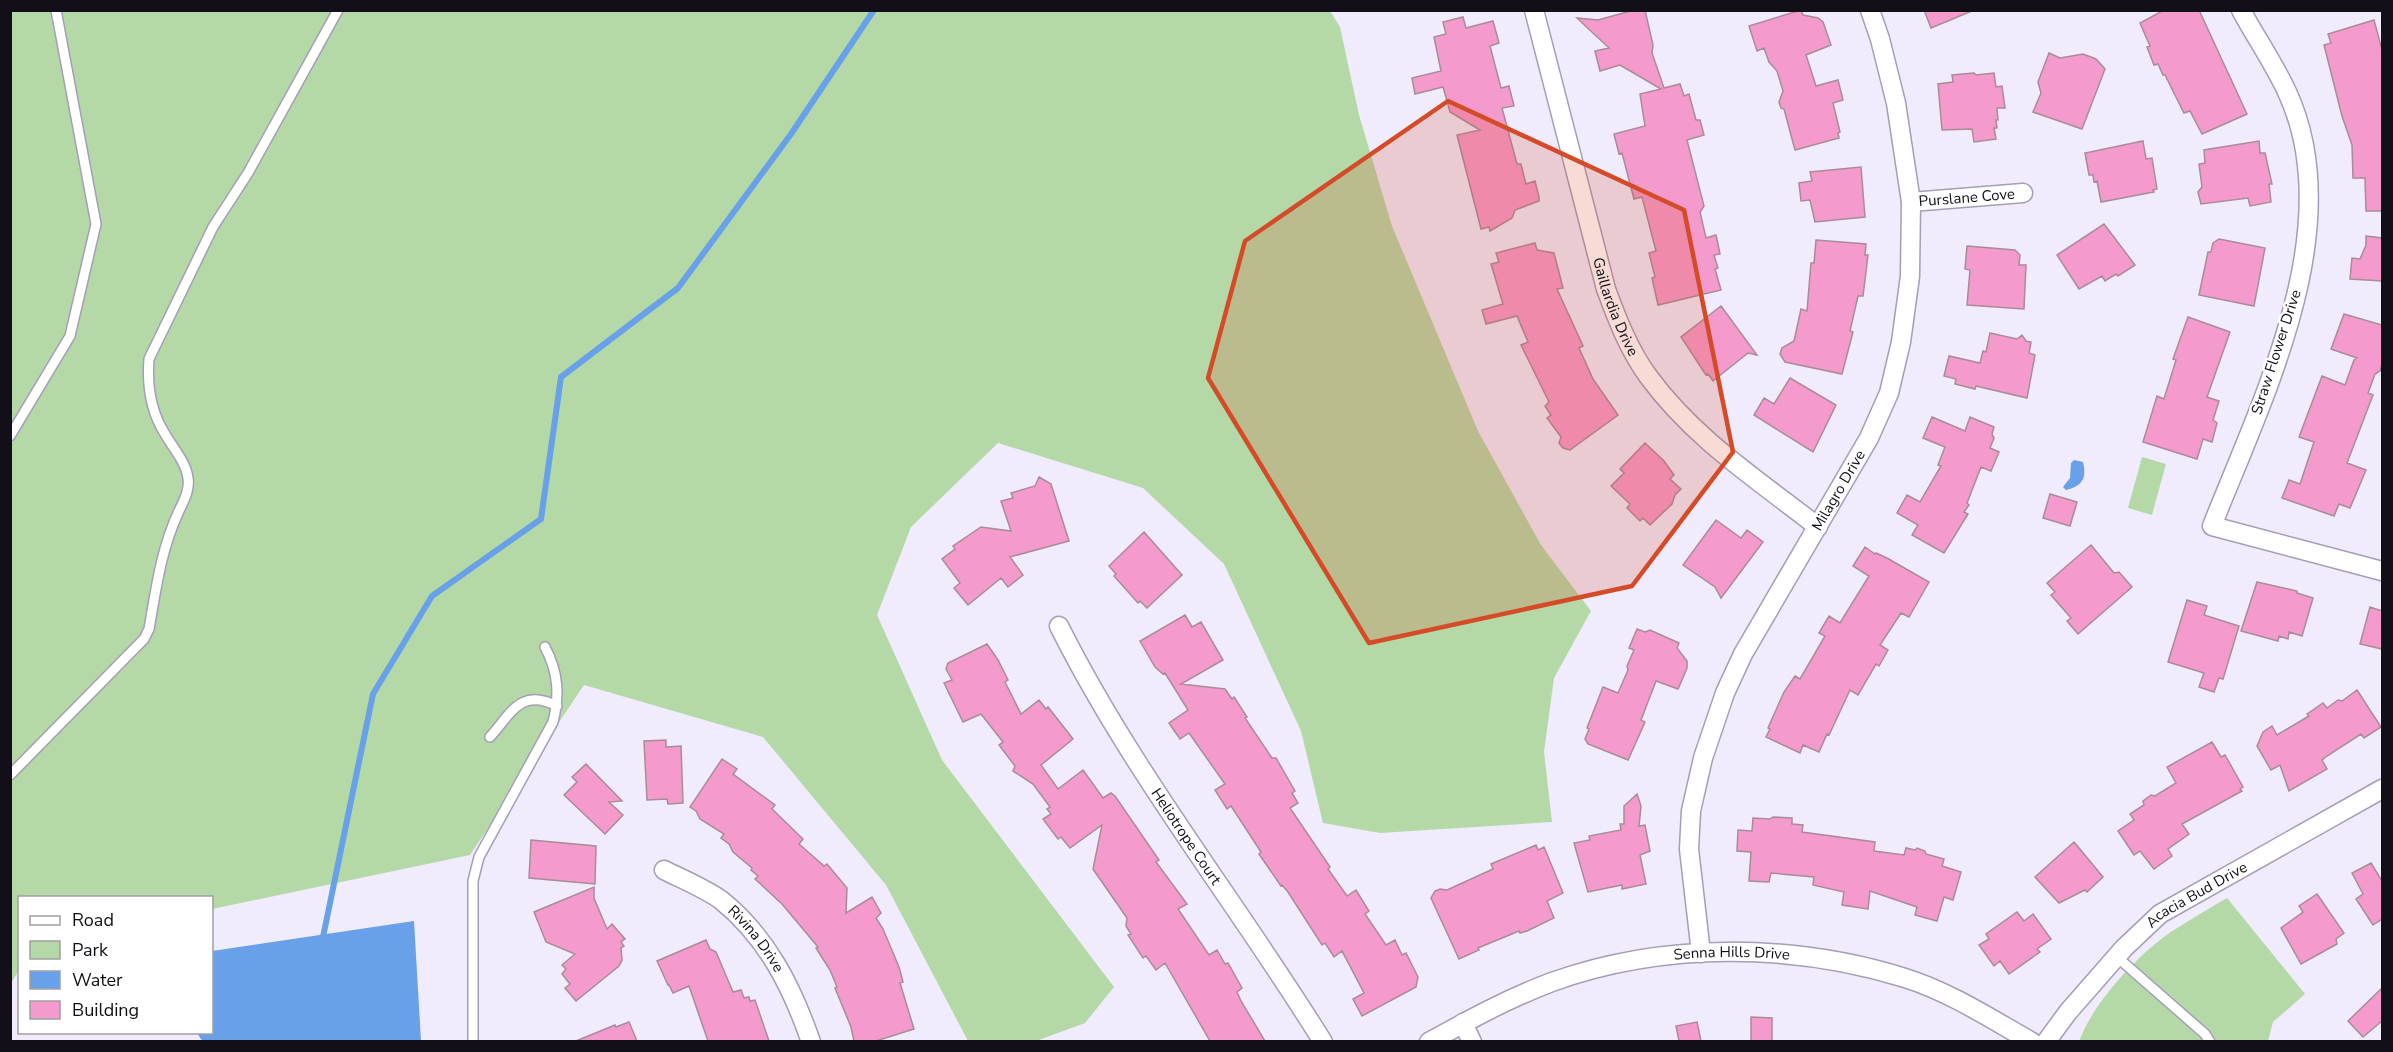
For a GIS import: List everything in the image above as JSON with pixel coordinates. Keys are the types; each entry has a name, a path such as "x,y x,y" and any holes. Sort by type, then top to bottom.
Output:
{"street":[{"name":"Gaillardia Drive","path":"1534,10 1606,289 1622,330 1646,374 1674,409 1705,440 1818,528"},
{"name":"Milagro Drive","path":"1701,953 1689,849 1692,811 1703,758 1725,693 1743,654 1869,438 1888,393 1900,342 1910,276 1911,202 1896,104 1880,39 1870,10"},
{"name":"Straw Flower Drive","path":"2241,10 2288,94 2300,132 2309,177 2310,216 2302,268 2276,364 2212,526 2382,571"},
{"name":"Purslane Cove","path":"1911,202 2022,193"},
{"name":"Heliotrope Court","path":"1059,626 1087,682 1195,848 1275,964 1323,1041"},
{"name":"Acacia Bud Drive","path":"2046,1041 2068,1012 2117,957 2160,914 2382,789"},
{"name":"Rivina Drive","path":"664,870 719,899 753,930 778,965 811,1041"},
{"name":"Senna Hills Drive","path":"1429,1041 1514,997 1553,982 1624,962 1701,953 1769,953 1847,963 1907,979 1960,1002 2031,1041"},
{"path":"1463,1023 1473,1041"}],"lane":[{"path":"10,435 70,336 96,224 56,10"},
{"path":"10,775 144,639 149,629 169,532 187,492 189,481 186,467 163,431 154,411 148,377 149,359 213,227 248,173 338,10"},
{"path":"473,1041 473,881 479,857 553,722 557,706 557,680 554,664 545,647"},
{"path":"490,737 519,703 527,699 542,698 557,706"},
{"path":"2117,957 2205,1034 2210,1041"}],"highlighted area":[{"path":"1448,101 1684,210 1733,452 1632,586 1369,643 1208,378 1245,241"}],"green space":[{"path":"10,11 1330,11 1340,27 1359,115 1392,226 1478,431 1541,545 1591,611 1554,678 1544,752 1552,822 1380,833 1323,823 1301,731 1224,564 1143,488 998,443 911,527 877,615 942,760 1114,987 1085,1023 1036,1041 968,1041 886,885 763,737 584,685 470,855 213,909 213,896 18,896 18,972 11,983"},
{"path":"2142,457 2166,464 2152,515 2128,508"},
{"path":"2227,898 2305,994 2273,1022 2268,1041 2079,1042 2094,1012 2131,966 2158,941"}],"water":[{"path":"2074,460 2083,462 2084,477 2079,484 2066,490 2063,487 2070,478 2071,463"},
{"path":"414,921 421,1041 203,1042 198,1034 213,1034 213,951"}],"building":[{"path":"1634,10 1645,10 1653,45 1652,53 1664,88 1680,84 1684,96 1689,94 1696,120 1700,120 1704,135 1687,140 1704,206 1700,212 1706,238 1716,235 1720,254 1714,255 1721,290 1658,305 1652,278 1655,277 1649,253 1656,251 1642,197 1634,199 1622,153 1619,154 1614,134 1645,126 1640,94 1661,89 1620,65 1600,71 1595,51 1609,48 1577,18 1598,20"},
{"path":"1801,10 1803,15 1818,18 1823,22 1831,45 1806,55 1816,86 1838,80 1843,100 1833,103 1840,132 1838,133 1839,138 1795,150 1784,109 1781,108 1779,102 1783,91 1777,71 1769,62 1764,48 1757,51 1749,26"},
{"path":"1924,10 1972,10 1972,11 1931,28"},
{"path":"2164,10 2199,10 2247,114 2202,134 2190,111 2184,113 2165,75 2158,64 2154,65 2147,47 2150,46 2140,23"},
{"path":"1463,17 1466,28 1493,21 1499,43 1490,46 1501,88 1509,86 1514,106 1502,108 1517,164 1521,164 1526,184 1535,181 1539,197 1539,201 1515,210 1512,218 1490,231 1489,227 1481,229 1457,135 1480,130 1450,112 1443,87 1415,94 1412,78 1441,71 1434,37 1446,34 1443,22"},
{"path":"2374,20 2382,50 2382,211 2366,211 2365,178 2353,178 2352,145 2342,116 2324,45 2331,43 2328,34"},
{"path":"2049,53 2060,58 2083,54 2096,59 2105,69 2082,129 2033,112 2041,93 2038,82"},
{"path":"1974,73 1976,75 1994,73 1996,87 2002,86 2005,108 1997,108 1997,128 1994,128 1996,139 1974,142 1972,129 1942,130 1938,84 1953,82 1952,75"},
{"path":"2143,141 2146,159 2152,158 2157,189 2153,190 2154,192 2101,202 2097,181 2094,182 2093,175 2089,175 2085,153"},
{"path":"2259,141 2260,153 2265,153 2272,184 2269,184 2271,202 2250,206 2248,198 2201,204 2198,192 2202,187 2199,164 2205,163 2204,150"},
{"path":"1861,167 1865,217 1815,222 1810,200 1801,201 1799,183 1812,181 1810,172"},
{"path":"2104,224 2135,265 2118,276 2116,274 2105,281 2102,276 2079,289 2057,255"},
{"path":"2366,236 2382,238 2382,281 2350,279 2352,258 2360,259 2366,245"},
{"path":"2219,239 2265,248 2254,306 2199,295 2208,252 2211,252 2213,243"},
{"path":"1816,240 1866,244 1865,255 1868,255 1863,296 1858,296 1850,331 1853,332 1842,374 1785,362 1780,354 1782,348 1794,341 1801,309 1807,311 1811,263 1814,263"},
{"path":"1535,243 1537,250 1554,253 1563,288 1557,289 1583,346 1579,348 1593,379 1618,415 1570,450 1563,448 1559,443 1561,437 1547,418 1551,415 1545,406 1549,402 1521,345 1528,342 1517,316 1486,324 1482,310 1503,304 1491,264 1499,262 1496,253"},
{"path":"1967,246 2015,250 2020,255 2019,265 2026,265 2024,309 1967,305 1970,270 1965,269"},
{"path":"1721,306 1757,355 1748,353 1713,381 1708,374 1706,375 1681,337"},
{"path":"2344,314 2382,325 2382,364 2380,371 2375,374 2368,393 2373,395 2347,463 2366,470 2350,508 2339,504 2334,516 2282,498 2289,480 2300,484 2314,442 2299,437 2322,376 2345,385 2354,360 2357,358 2331,349"},
{"path":"2188,317 2230,332 2207,397 2219,401 2213,420 2217,423 2212,442 2203,439 2197,459 2143,442 2157,396 2164,399 2176,360 2173,359"},
{"path":"1990,333 2017,339 2022,335 2026,341 2031,342 2029,353 2035,355 2027,398 1976,386 1975,389 1955,384 1956,379 1944,376 1949,356 1980,363 1983,351 1986,352"},
{"path":"1790,378 1836,405 1813,452 1754,415 1764,398 1774,404"},
{"path":"1932,417 1965,431 1970,417 1994,427 1992,434 1994,438 1990,448 1999,452 1991,471 1981,467 1967,503 1969,505 1964,512 1968,514 1944,553 1912,535 1918,525 1897,513 1907,495 1920,502 1941,466 1938,465 1945,447 1923,438"},
{"path":"1645,443 1664,461 1674,475 1670,479 1681,489 1675,495 1672,504 1650,525 1643,518 1640,521 1627,508 1630,504 1611,486 1624,473 1620,469"},
{"path":"1039,477 1051,484 1069,541 1010,557 1023,575 1008,587 1001,578 968,605 954,588 960,583 942,559 955,549 953,546 981,527 1011,531 1001,501 1013,498 1011,493 1035,486"},
{"path":"2050,494 2077,502 2070,526 2043,518"},
{"path":"1716,520 1741,538 1747,530 1763,542 1721,598 1715,587 1683,565"},
{"path":"1144,532 1182,575 1147,608 1140,601 1138,603 1114,576 1116,574 1109,566"},
{"path":"2091,545 2114,573 2119,572 2132,587 2078,634 2067,621 2071,618 2051,595 2055,592 2047,583"},
{"path":"1865,547 1929,582 1909,617 1901,613 1880,645 1888,650 1879,666 1876,664 1858,695 1850,690 1819,752 1803,745 1800,753 1766,737 1770,729 1768,728 1784,692 1795,676 1800,679 1825,636 1819,633 1829,616 1840,623 1869,576 1853,566"},
{"path":"2257,582 2297,591 2297,593 2313,598 2302,636 2289,632 2288,639 2279,636 2278,641 2241,631"},
{"path":"2187,600 2207,606 2204,615 2239,626 2223,679 2219,678 2214,692 2199,687 2204,673 2168,662"},
{"path":"2370,607 2382,611 2382,649 2360,644"},
{"path":"1185,615 1192,627 1201,622 1223,660 1181,684 1225,689 1232,699 1234,697 1247,717 1245,718 1272,758 1276,758 1295,791 1292,793 1298,803 1290,808 1330,867 1328,869 1347,896 1356,890 1369,911 1365,914 1386,945 1395,940 1402,955 1406,953 1418,977 1416,987 1362,1016 1353,999 1364,993 1342,951 1334,957 1325,943 1322,945 1288,892 1281,886 1259,854 1261,852 1231,806 1227,809 1215,790 1225,784 1189,733 1180,739 1169,723 1188,710 1165,673 1163,674 1155,667 1140,641"},
{"path":"1637,629 1645,632 1650,630 1679,643 1677,648 1687,661 1687,668 1678,689 1656,681 1641,720 1645,722 1628,760 1588,744 1585,739 1603,687 1618,693 1634,650 1629,648"},
{"path":"987,644 1008,680 1005,682 1021,714 1039,700 1046,709 1048,707 1073,739 1041,765 1058,789 1083,770 1103,798 1111,793 1115,796 1159,860 1156,862 1187,904 1178,909 1209,955 1217,950 1225,964 1228,963 1242,988 1237,992 1241,1001 1265,1041 1210,1041 1165,963 1156,970 1146,956 1143,958 1128,935 1131,934 1126,926 1127,918 1093,869 1102,825 1070,848 1061,837 1058,839 1043,819 1051,814 1047,809 1050,807 1033,784 1013,771 1015,766 999,745 1003,742 981,714 963,722 944,683 952,680 946,669 948,663"},
{"path":"2357,690 2381,727 2364,738 2361,734 2327,756 2322,760 2327,769 2289,791 2280,765 2271,770 2257,746 2263,732 2272,726 2277,735 2309,716 2307,714 2323,703 2327,708"},
{"path":"666,740 666,747 681,746 683,803 668,804 667,799 647,800 644,741"},
{"path":"2212,742 2221,757 2225,755 2243,787 2240,789 2242,791 2182,824 2189,834 2168,849 2172,856 2154,869 2140,851 2134,855 2118,831 2134,820 2130,814 2144,805 2143,801 2176,783 2167,767"},
{"path":"722,759 737,769 733,774 775,805 772,809 803,839 799,844 824,866 827,864 847,888 846,913 872,897 881,913 876,918 899,967 903,982 900,983 914,1029 876,1041 854,1041 851,1027 835,988 837,987 830,970 816,948 818,947 782,904 755,879 758,876 751,870 752,868 721,838 724,834 700,819 696,811 690,807"},
{"path":"586,764 622,801 609,802 623,815 605,834 564,795 577,782 572,777"},
{"path":"1637,794 1641,806 1639,826 1645,825 1650,851 1640,855 1646,884 1622,889 1622,885 1588,892 1574,843 1590,840 1589,836 1621,830 1620,824 1624,824 1624,806"},
{"path":"1773,817 1792,818 1792,824 1803,825 1802,832 1875,842 1874,851 1904,855 1906,848 1915,850 1917,848 1925,851 1926,854 1944,859 1942,866 1961,872 1953,900 1944,897 1937,921 1915,915 1917,907 1870,891 1868,909 1842,905 1844,892 1813,885 1814,877 1771,873 1769,882 1749,881 1751,852 1737,851 1738,830 1752,831 1753,818 1770,819"},
{"path":"531,840 596,846 595,884 529,878"},
{"path":"2074,842 2103,877 2087,892 2085,890 2059,903 2035,877"},
{"path":"1536,845 1538,850 1544,847 1563,893 1547,901 1554,918 1527,931 1520,933 1519,931 1478,948 1479,950 1459,959 1431,898 1435,891 1447,890 1493,869 1491,864"},
{"path":"2371,863 2382,881 2382,919 2373,925 2356,899 2363,894 2352,873"},
{"path":"594,887 594,898 607,929 612,924 625,939 621,942 624,946 621,948 622,960 619,966 576,1001 565,988 570,984 562,974 566,969 562,965 575,954 546,942 534,912"},
{"path":"2317,894 2344,933 2336,939 2337,944 2301,964 2281,928 2303,912 2299,906"},
{"path":"2017,912 2024,921 2033,914 2051,939 2037,949 2040,952 2009,974 2000,961 1994,966 1979,945 1989,939 1986,934"},
{"path":"706,940 710,949 716,952 733,992 741,990 744,998 749,997 750,1001 755,1000 769,1041 708,1041 689,986 673,993 668,985 657,961"},
{"path":"2382,988 2382,1021 2363,1037 2348,1021"},
{"path":"1751,1017 1772,1018 1772,1041 1751,1041"},
{"path":"629,1022 637,1041 576,1041 615,1025 616,1027"},
{"path":"1697,1022 1701,1041 1679,1041 1676,1026"}],"waterway":[{"path":"322,942 373,694 432,596 541,519 561,377 678,288 791,134 874,10"}]}
